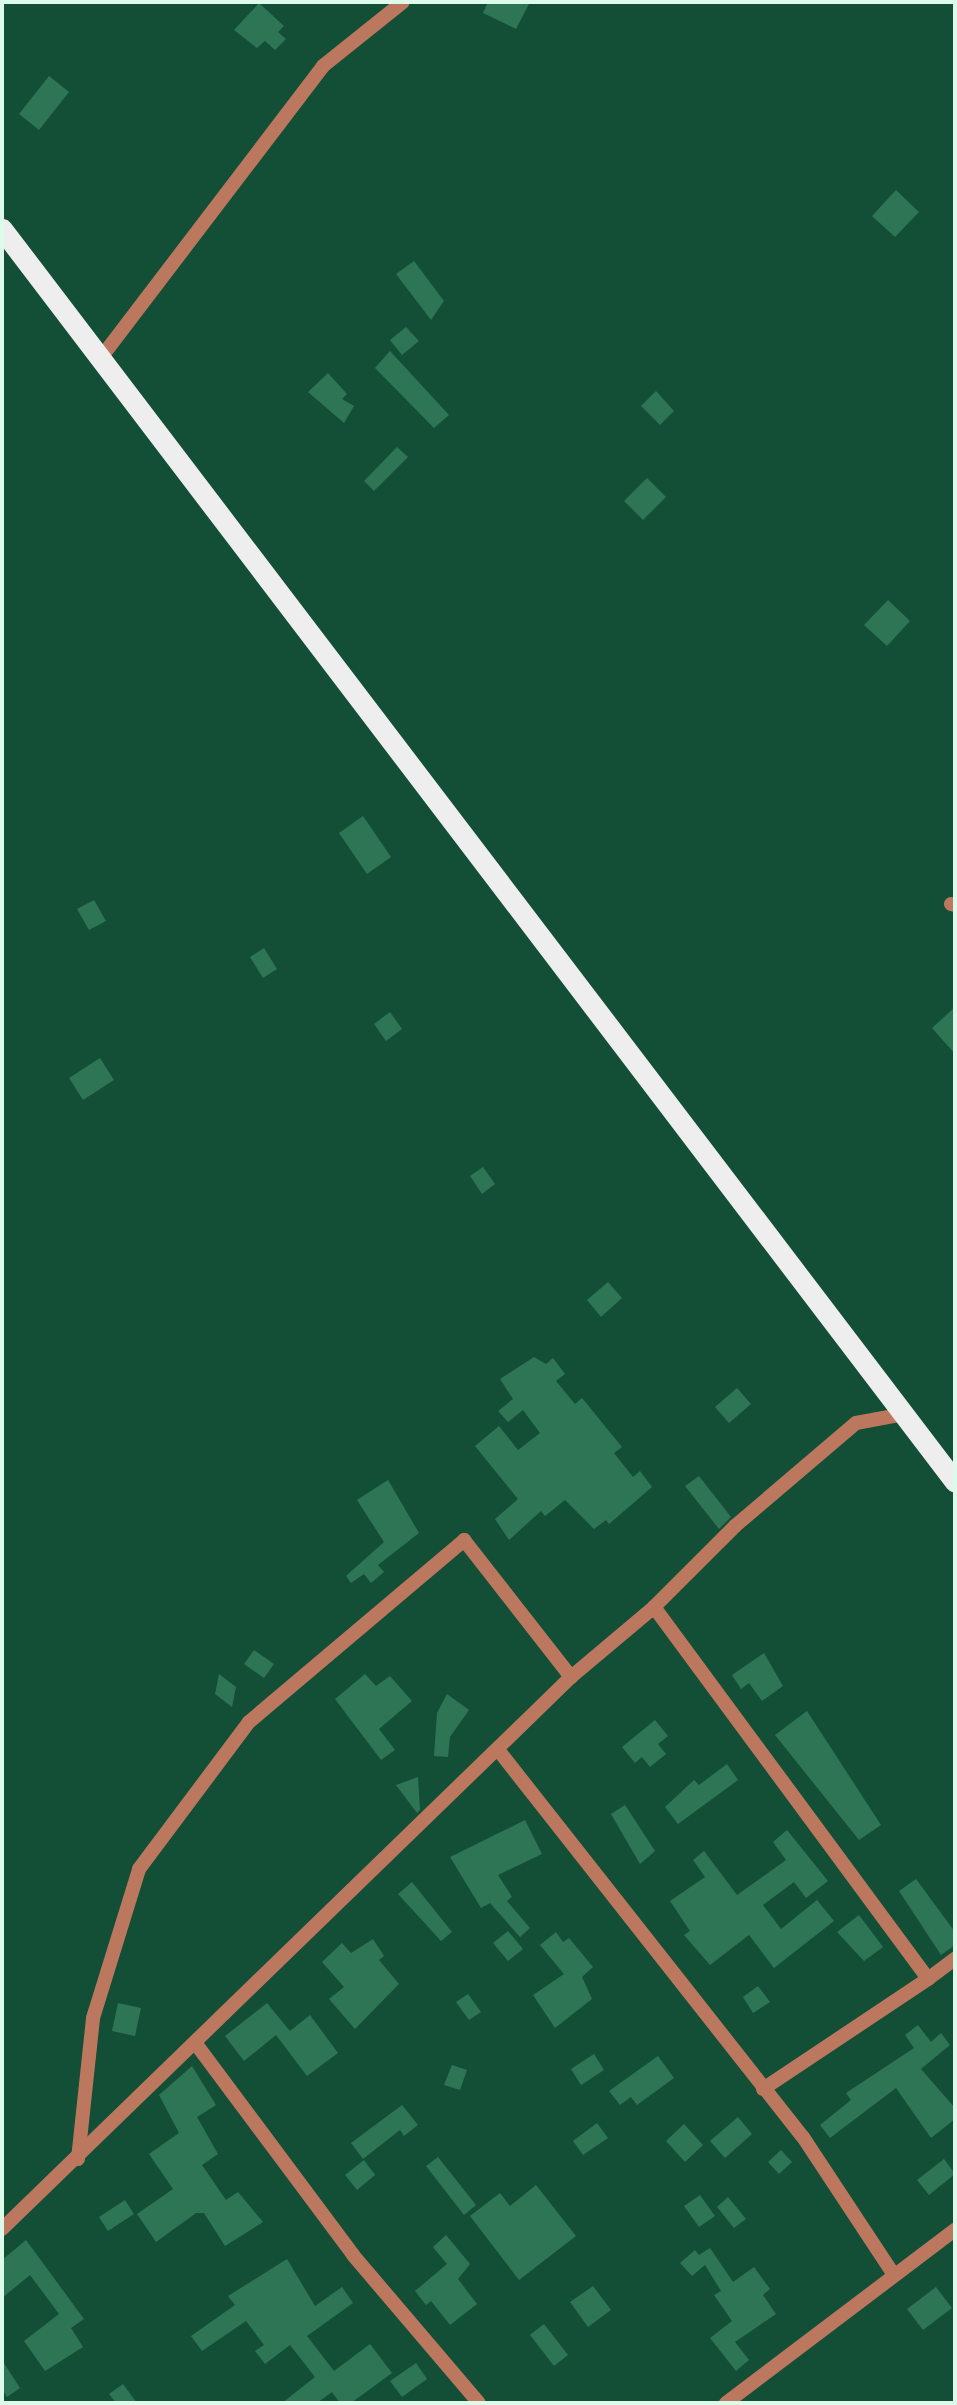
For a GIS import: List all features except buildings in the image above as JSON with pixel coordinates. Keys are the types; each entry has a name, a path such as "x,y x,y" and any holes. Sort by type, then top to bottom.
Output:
{"highway":[{"path":"2,229 955,1482"}],"street":[{"path":"100,359 323,66 403,2"},
{"path":"2,2229 78,2159 499,1752 571,1677 654,1607 735,1527 856,1423 905,1415"},
{"path":"78,2159 93,2018 139,1869 249,1722 464,1540 571,1677"},
{"path":"654,1607 928,1979"},
{"path":"499,1752 803,2137 894,2274"},
{"path":"763,2089 955,1959"},
{"path":"196,2045 353,2255 479,2403"},
{"path":"726,2403 955,2230"}]}
